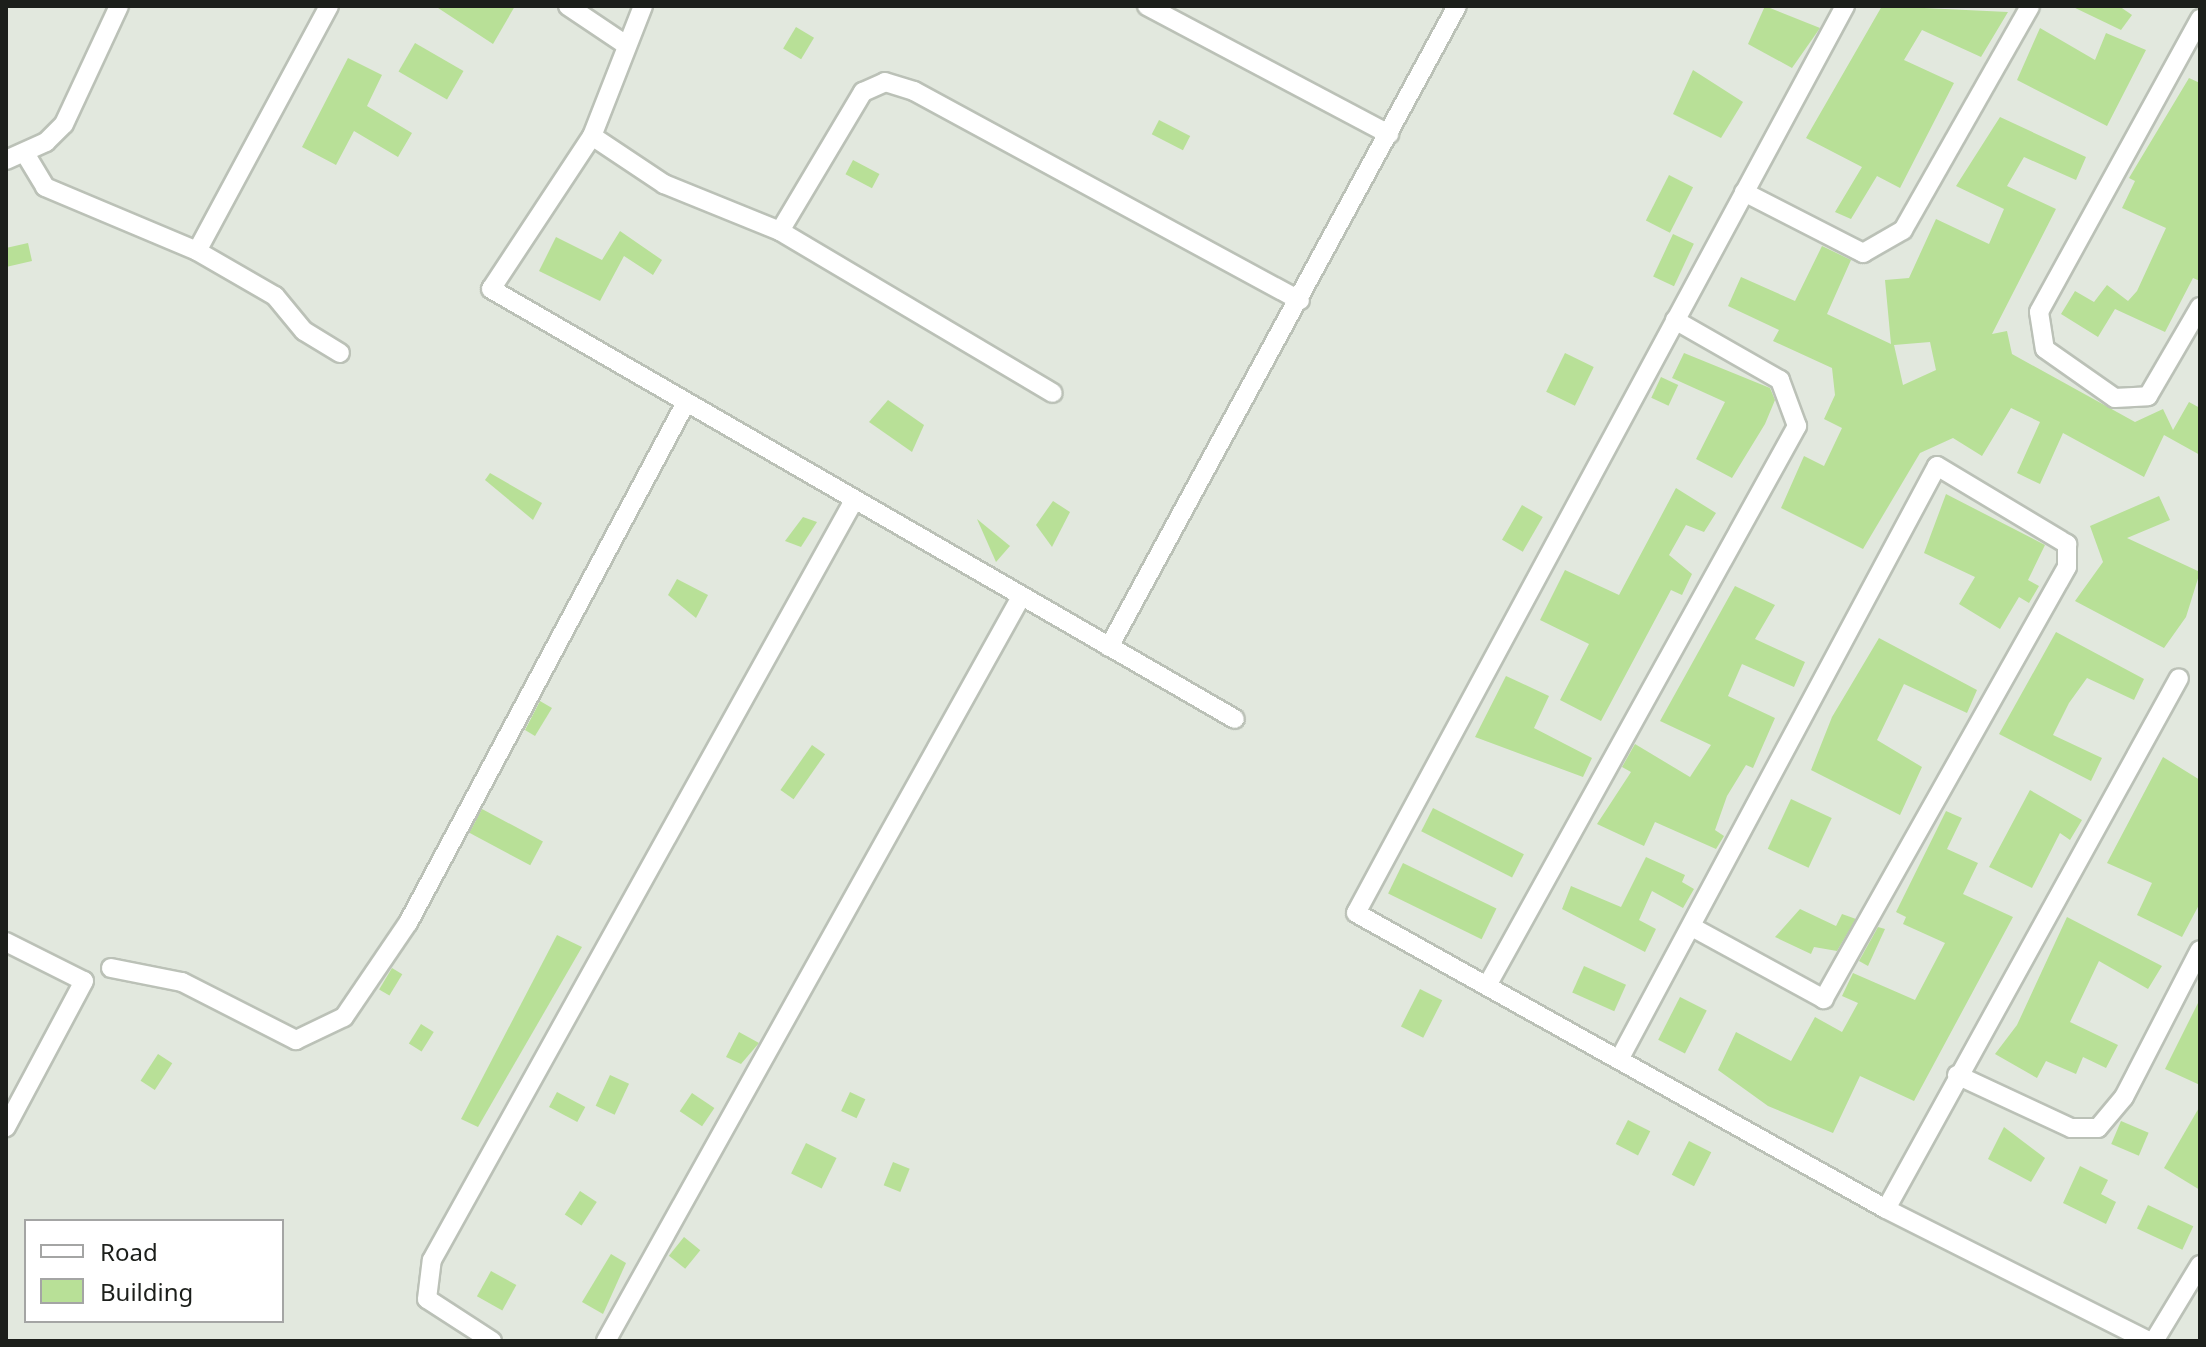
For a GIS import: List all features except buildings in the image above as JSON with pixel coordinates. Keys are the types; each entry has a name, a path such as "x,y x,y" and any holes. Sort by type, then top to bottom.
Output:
{"street":[{"path":"6,160 26,155 64,124 119,6"},
{"path":"197,251 329,6"},
{"path":"568,6 623,43"},
{"path":"643,6 623,43 592,136 491,289 684,406 1235,719"},
{"path":"1147,6 1389,134"},
{"path":"1109,647 1300,301 1457,6"},
{"path":"1845,6 1356,913 1621,1056 1886,1209 2148,1341"},
{"path":"1744,192 1863,253 1903,230 2030,6"},
{"path":"2200,19 2039,312 2045,349 2115,398 2148,396 2200,307"},
{"path":"780,231 863,92 885,82 914,91 1300,301"},
{"path":"592,136 664,184 780,231 1053,393"},
{"path":"26,155 45,187 197,251 275,296 304,331 340,353"},
{"path":"1488,984 1797,426 1780,380 1675,320"},
{"path":"111,968 182,982 296,1040 344,1017 408,923 684,406"},
{"path":"1621,1056 1937,466 2067,544 2067,567 1824,999 1692,927"},
{"path":"492,1341 427,1299 432,1260 853,502"},
{"path":"606,1341 1021,597"},
{"path":"1886,1209 1957,1075 2179,678"},
{"path":"6,942 84,981 6,1127"},
{"path":"1957,1075 2071,1128 2098,1128 2124,1097 2200,950"},
{"path":"2154,1341 2200,1265"}]}
